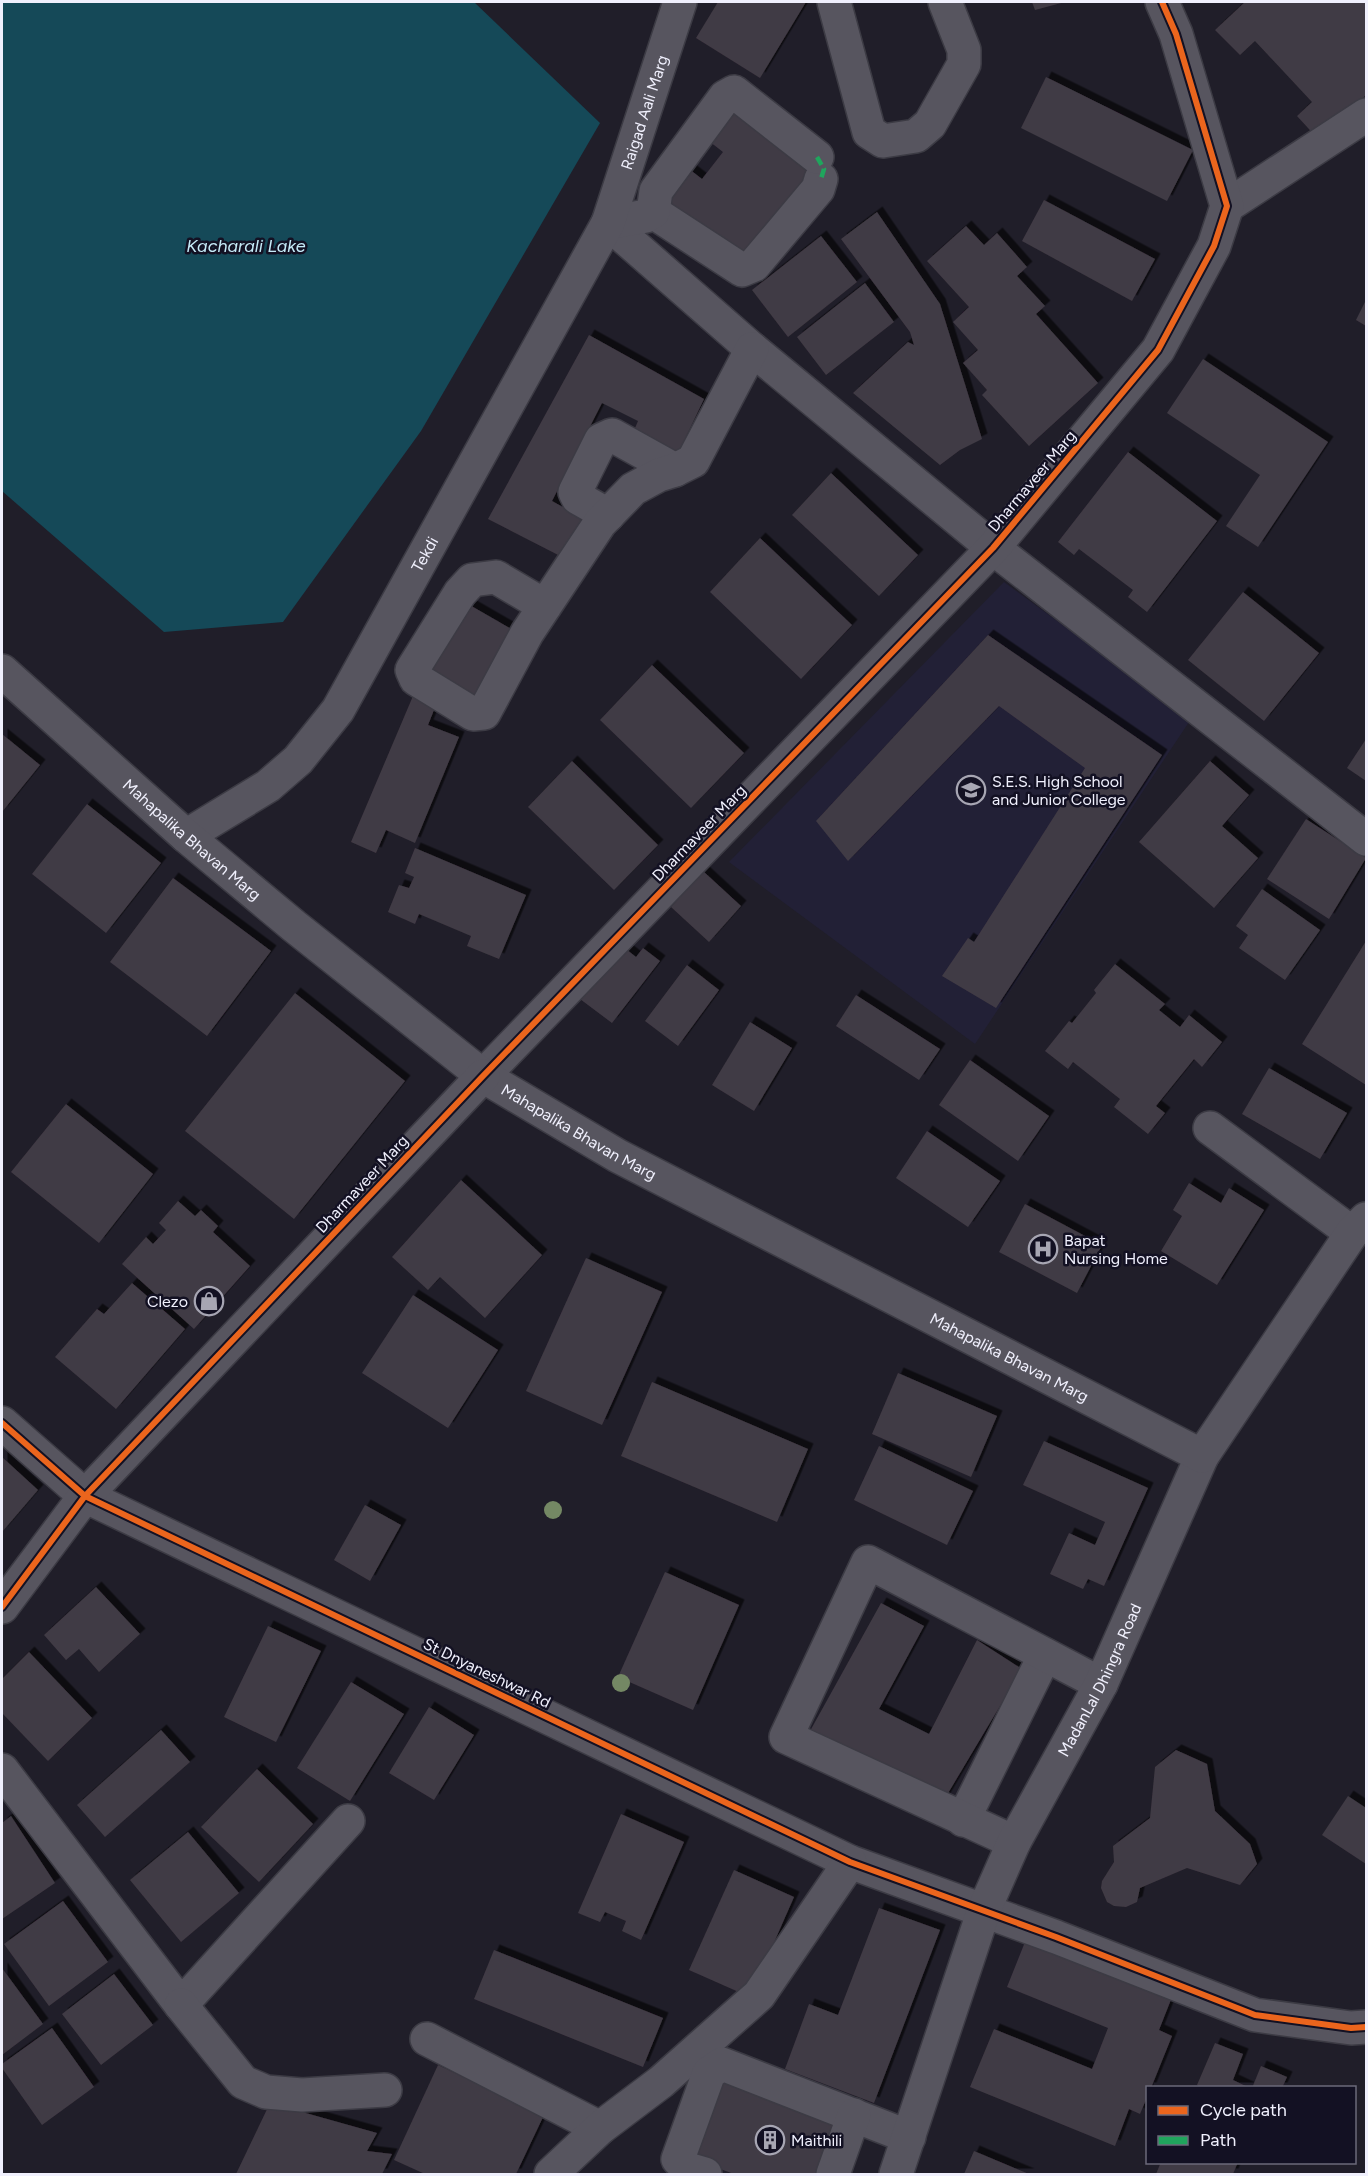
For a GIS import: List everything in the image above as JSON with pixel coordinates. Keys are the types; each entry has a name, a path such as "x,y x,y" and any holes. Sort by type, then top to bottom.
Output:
{"street":[{"name":"Raigad Aali Marg","path":"608,223 680,2"},
{"path":"834,2 869,132 883,141 916,136 930,124 964,64 964,50 945,2"},
{"path":"1162,2 1176,34 1227,206 1366,116"},
{"path":"734,92 819,168 818,189 754,265 742,270 653,212 656,191 725,97 734,92"},
{"name":"Dharmaveer Marg","path":"2,1607 85,1496 483,1076 993,548 1158,350 1214,246 1227,206"},
{"path":"608,223 646,216 653,212"},
{"path":"608,223 752,349 993,548 1366,839"},
{"name":"Tekdi","path":"186,836 268,786 298,759 338,710 608,223"},
{"path":"545,606 600,523 633,489 693,461 752,349"},
{"path":"609,515 578,498 575,492 601,440 612,435 675,470"},
{"name":"Mahapalika Bhavan Marg","path":"2,671 186,836 294,926 483,1076 618,1156 1202,1456"},
{"path":"1210,1128 1359,1226"},
{"name":"MadanLal Dhingra Road","path":"896,2175 984,1910 1014,1842 1101,1684 1202,1456 1359,1226"},
{"name":"St Dnyaneshwar Rd","path":"2,1423 85,1496 850,1862 984,1910 1255,2015 1350,2028 1366,2027"},
{"path":"1014,1842 786,1737 868,1562 1101,1684"},
{"path":"963,1820 1045,1655"},
{"path":"2,1770 181,2005 243,2082 266,2092 302,2095 385,2090"},
{"path":"181,2005 348,1821"},
{"path":"551,2175 600,2128 661,2082 759,1995 850,1862"},
{"path":"427,2039 600,2128"},
{"path":"705,2175 688,2169 678,2159 709,2073 722,2064 909,2137"},
{"path":"833,2175 854,2115"}],"shaded area":[{"name":"S.E.S. High School and Junior College","path":"1004,582 1191,719 975,1044 729,862"}],"water":[{"name":"Kacharali Lake","path":"2,2 474,2 600,123 421,431 283,622 164,632 2,491"}],"building":[{"path":"718,2 806,2 760,78 696,38"},
{"path":"1032,2 1065,2 1035,10"},
{"path":"1245,2 1366,2 1366,95 1319,140 1297,116 1312,102 1255,41 1240,55 1215,30"},
{"path":"1046,77 1193,150 1167,201 1021,128"},
{"path":"733,102 817,168 746,262 661,199 684,165 702,179 723,152 705,138"},
{"path":"1044,200 1155,259 1132,301 1022,241"},
{"path":"877,212 940,304 982,439 960,450 940,465 853,393 908,342 914,345 910,332 841,239"},
{"path":"966,226 984,245 997,233 1027,267 1017,276 1045,306 1036,314 1098,383 1029,446 982,395 987,390 963,363 978,350 953,322 969,307 927,261"},
{"path":"821,236 857,282 788,337 752,290"},
{"path":"865,283 894,322 826,375 797,337"},
{"path":"1366,300 1366,326 1356,320"},
{"path":"589,335 704,399 674,462 630,440 638,421 602,403 552,501 588,521 566,559 488,519"},
{"path":"1203,359 1328,442 1258,547 1226,526 1260,475 1167,413"},
{"path":"1128,452 1217,521 1147,612 1128,597 1133,590 1079,549 1074,555 1058,542"},
{"path":"831,473 918,555 879,596 792,515"},
{"path":"760,538 852,625 801,679 710,592"},
{"path":"1243,592 1319,653 1264,721 1188,660"},
{"path":"461,600 520,634 478,706 420,672"},
{"path":"988,635 1162,755 996,1008 942,976 968,938 974,942 1085,768 999,706 848,861 816,821"},
{"path":"652,665 744,753 691,808 600,720"},
{"path":"413,696 436,705 428,725 459,737 415,843 386,830 376,853 351,842"},
{"path":"2,734 40,765 2,812"},
{"path":"1366,739 1366,781 1347,768"},
{"path":"572,761 658,845 614,890 528,807"},
{"path":"1210,761 1249,795 1222,826 1258,858 1214,908 1139,842"},
{"path":"87,804 161,863 106,933 32,874"},
{"path":"1306,819 1366,858 1329,919 1267,879"},
{"path":"415,848 526,895 499,959 467,946 471,936 419,914 415,924 388,912 399,885 409,888 414,877 405,873"},
{"path":"703,871 741,906 709,942 671,907"},
{"path":"173,878 271,951 207,1036 110,962"},
{"path":"1262,889 1320,930 1285,980 1239,948 1248,935 1236,926"},
{"path":"1366,941 1366,1085 1302,1044"},
{"path":"621,945 636,957 643,948 660,961 612,1023 580,999"},
{"path":"1115,964 1165,1004 1159,1010 1180,1027 1189,1015 1222,1042 1202,1067 1194,1059 1156,1106 1165,1113 1148,1134 1114,1107 1120,1099 1073,1062 1068,1069 1045,1051 1069,1021 1072,1023"},
{"path":"687,965 719,990 678,1046 645,1021"},
{"path":"295,993 405,1081 294,1219 185,1131"},
{"path":"856,995 940,1049 919,1080 836,1026"},
{"path":"750,1022 792,1048 754,1111 712,1085"},
{"path":"970,1060 1049,1116 1018,1161 939,1105"},
{"path":"1269,1068 1347,1113 1320,1159 1242,1114"},
{"path":"66,1104 153,1174 99,1243 11,1172"},
{"path":"927,1131 1000,1181 968,1227 896,1178"},
{"path":"461,1180 542,1255 485,1318 440,1277 428,1290 392,1257"},
{"path":"1189,1183 1221,1203 1229,1188 1264,1210 1217,1285 1161,1251 1182,1216 1173,1210"},
{"path":"178,1201 195,1216 201,1210 218,1226 213,1232 250,1266 194,1329 122,1264 146,1237 153,1244 166,1230 159,1223"},
{"path":"1025,1204 1102,1245 1077,1293 999,1252"},
{"path":"586,1258 662,1292 602,1425 526,1391"},
{"path":"132,1283 185,1329 116,1409 55,1357 97,1309 104,1314"},
{"path":"413,1295 498,1350 448,1428 362,1373"},
{"path":"898,1373 997,1416 971,1477 872,1434"},
{"path":"652,1382 808,1449 777,1522 621,1456"},
{"path":"1044,1441 1148,1488 1104,1586 1088,1579 1083,1589 1050,1574 1069,1533 1095,1545 1105,1522 1023,1485"},
{"path":"879,1446 973,1491 947,1545 854,1500"},
{"path":"2,1457 38,1490 2,1532"},
{"path":"365,1505 401,1525 370,1581 334,1560"},
{"path":"665,1572 739,1605 693,1710 618,1677"},
{"path":"96,1587 140,1634 99,1672 79,1649 66,1660 44,1635"},
{"path":"881,1603 924,1626 879,1709 929,1734 977,1640 1022,1669 944,1800 810,1731"},
{"path":"268,1626 321,1651 276,1742 224,1717"},
{"path":"29,1652 92,1718 48,1761 2,1713 2,1679"},
{"path":"351,1682 404,1714 350,1801 297,1768"},
{"path":"429,1707 474,1735 434,1800 389,1773"},
{"path":"161,1730 190,1762 105,1837 77,1805"},
{"path":"1176,1750 1207,1764 1215,1811 1250,1844 1257,1864 1240,1885 1187,1868 1140,1888 1137,1902 1126,1907 1114,1906 1107,1902 1101,1888 1102,1881 1114,1862 1113,1846 1150,1818 1155,1767"},
{"path":"257,1769 313,1824 259,1882 201,1827"},
{"path":"1348,1796 1366,1808 1366,1864 1322,1835"},
{"path":"621,1814 684,1842 641,1940 622,1931 626,1921 605,1912 600,1922 578,1913"},
{"path":"11,1816 55,1883 2,1919 2,1823"},
{"path":"188,1832 239,1893 181,1942 130,1880"},
{"path":"734,1870 794,1897 750,1997 689,1970"},
{"path":"63,1901 108,1962 49,2006 4,1944"},
{"path":"879,1908 940,1930 874,2103 785,2069 809,2004 838,2015"},
{"path":"1027,1937 1172,1997 1159,2030 1172,2036 1152,2086 1146,2086 1146,2100 1140,2114 1129,2109 1115,2146 970,2087 994,2029 1092,2069 1108,2028 1007,1987"},
{"path":"494,1950 663,2018 643,2067 474,1999"},
{"path":"2,1968 43,2024 2,2055"},
{"path":"114,1974 153,2025 101,2065 62,2014"},
{"path":"52,2028 94,2087 42,2125 2,2068 2,2064"},
{"path":"1215,2043 1243,2054 1233,2080 1246,2086 1197,2085"},
{"path":"438,2065 544,2115 516,2174 425,2174 394,2160"},
{"path":"1261,2066 1287,2077 1283,2086 1253,2086"},
{"name":"Maithili","path":"725,2076 846,2121 826,2174 734,2174 693,2159"},
{"path":"270,2103 377,2133 367,2151 392,2154 382,2174 236,2174"},
{"path":"974,2151 1029,2174 964,2174"},
{"path":"1160,2164 1237,2164 1233,2174 1156,2174"}],"marked path":[{"path":"817,157 824,169 821,179"}],"cycle path":[{"path":"2,1607 85,1496 483,1076 993,548 1158,350 1214,246 1227,206 1176,34 1162,2"},
{"path":"2,1423 85,1496 850,1862 1056,1937 1255,2015 1351,2028 1366,2027"}],"place":[{"name":"S.E.S. High School and Junior College","path":"971,790"},
{"name":"Bapat Nursing Home","path":"1043,1249"},
{"name":"Clezo","path":"209,1301"},
{"name":"Maithili","path":"770,2140"}]}
